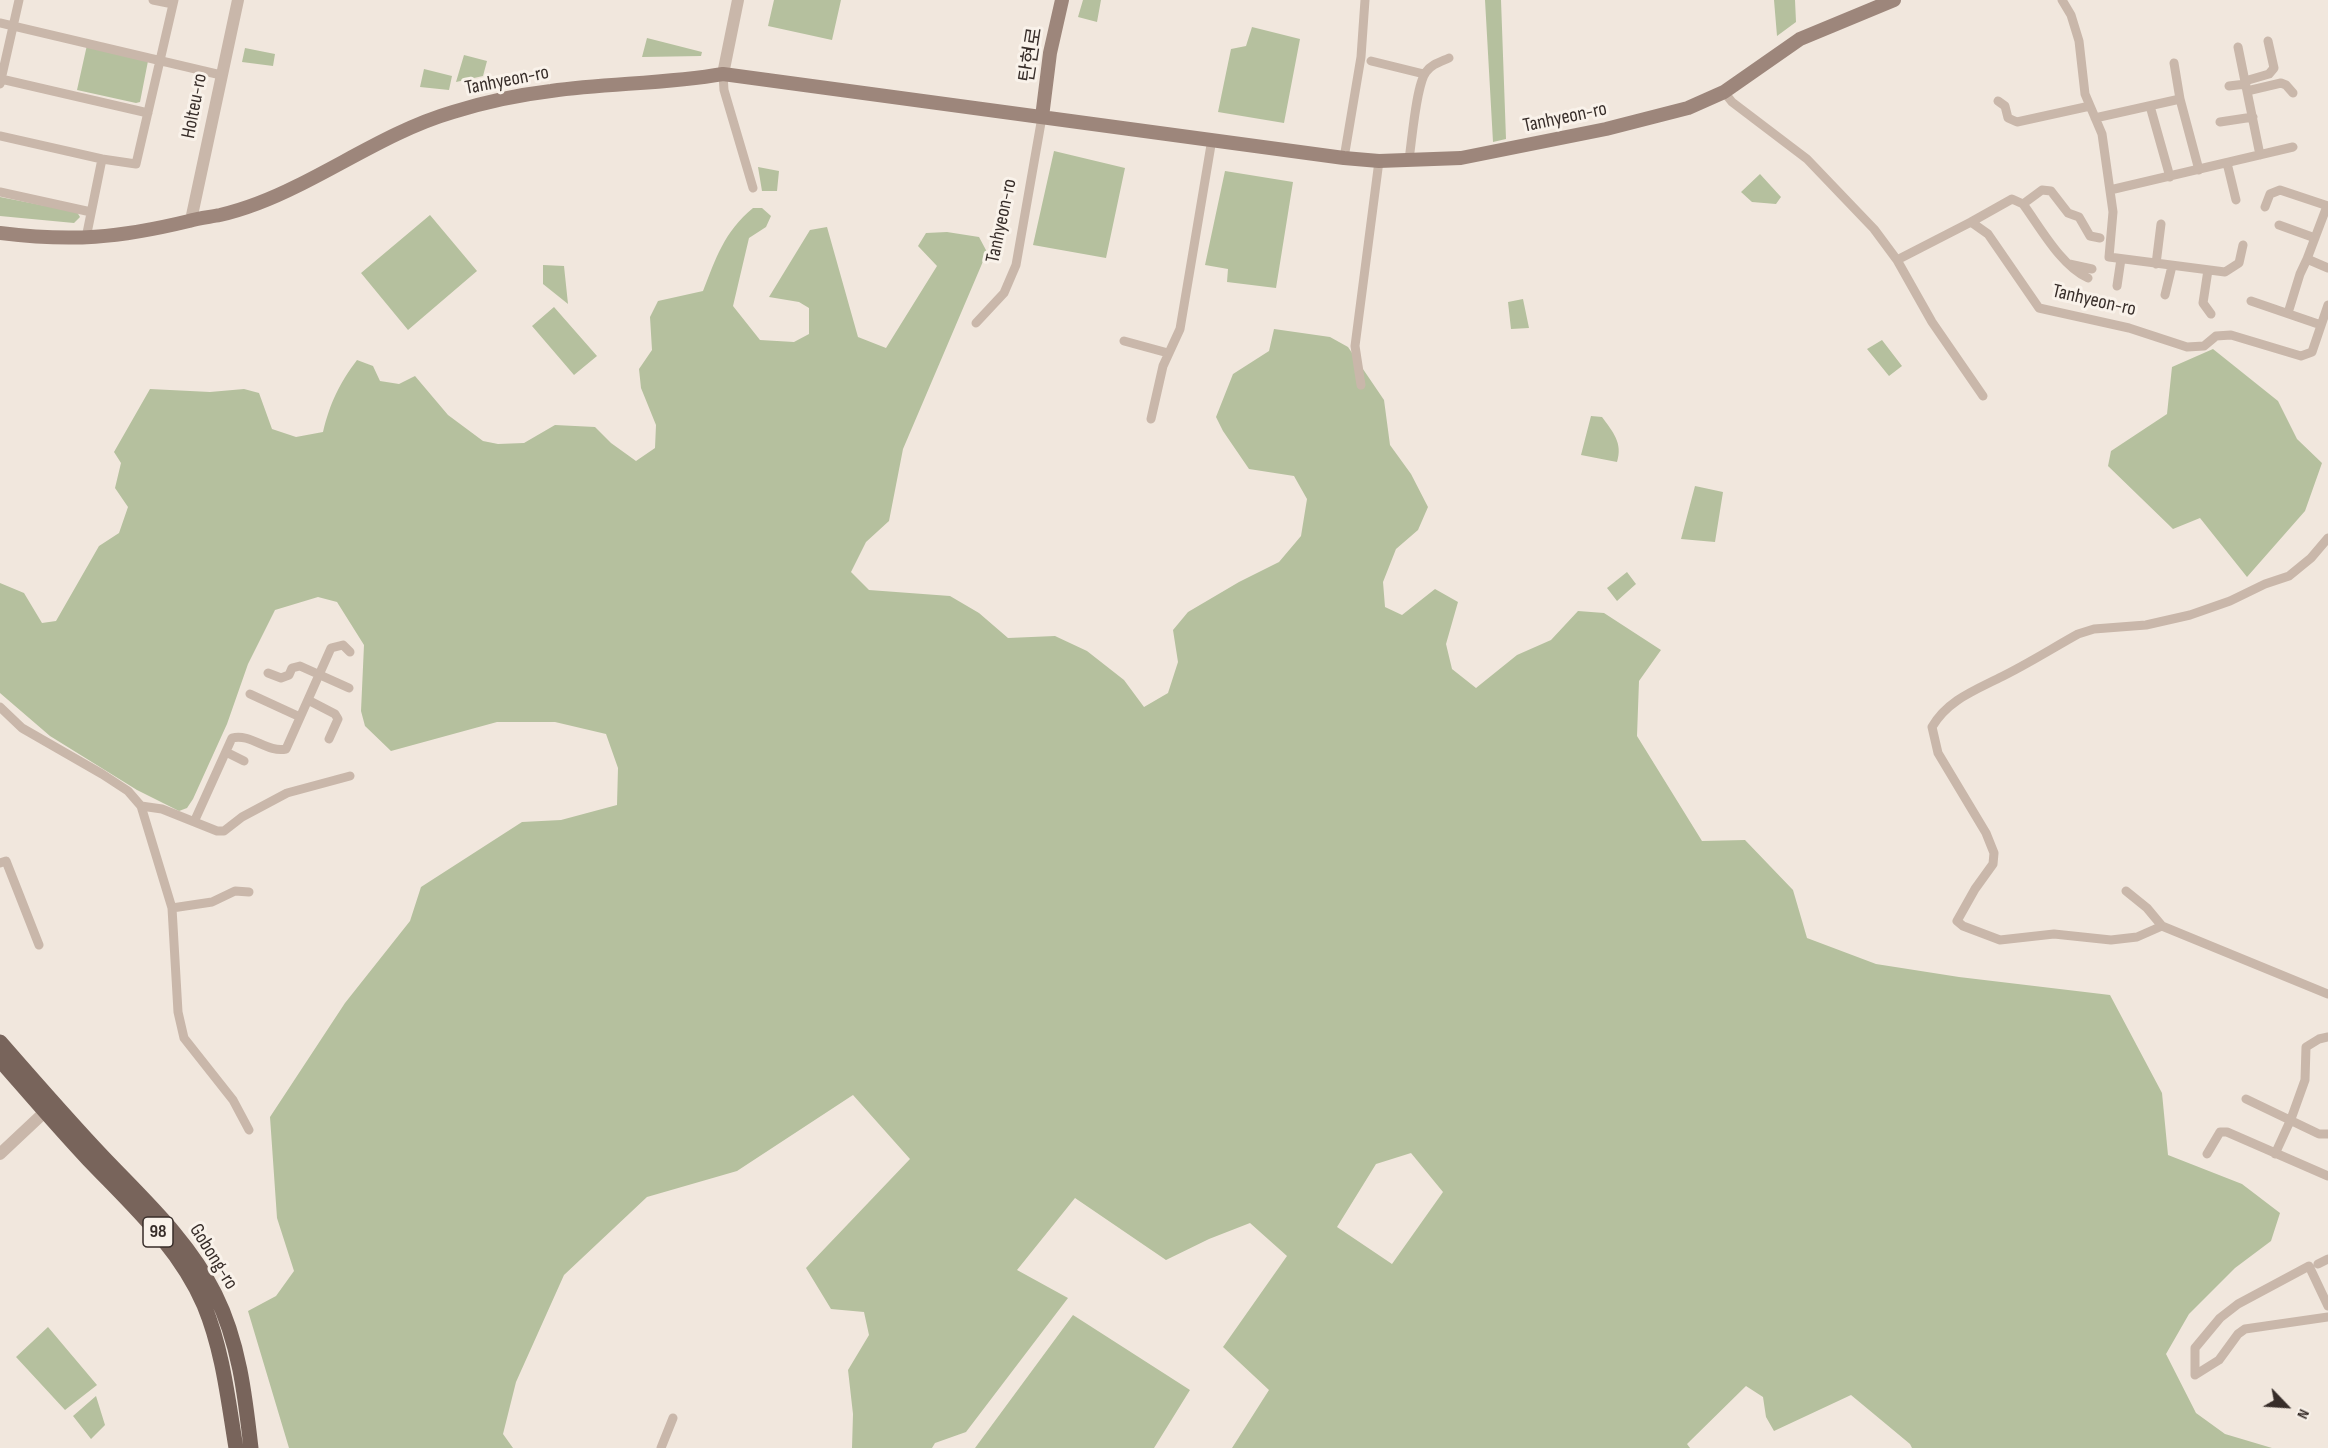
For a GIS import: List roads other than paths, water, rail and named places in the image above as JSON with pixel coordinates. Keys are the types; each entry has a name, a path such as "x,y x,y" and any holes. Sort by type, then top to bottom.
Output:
{"main road":[{"name":"탄현로","path":"1042,117 1050,53 1062,0"},
{"name":"Tanhyeon-ro","path":"0,233 38,238 124,235 221,215 295,187 392,137 450,112 499,99 552,90 723,74 1344,158 1379,161 1461,158 1592,132 1688,108 1724,92 1800,39 1894,0"},
{"name":"Gobong-ro","path":"0,1042 49,1108 162,1237 184,1268 203,1305 218,1346 236,1448"},
{"name":"Gobong-ro","path":"0,1059 172,1229 196,1261 215,1295 234,1342 245,1399 251,1448"}],"street":[{"path":"19,0 0,81 148,113"},
{"path":"0,136 102,159 136,164 173,2 153,0"},
{"name":"Holteu-ro","path":"192,220 238,0"},
{"path":"738,0 723,62 724,90 753,188"},
{"path":"1344,158 1361,57 1365,0"},
{"path":"2062,0 2071,15 2079,41 2085,94 2102,134 2113,212 2109,257 2225,272 2239,263 2243,244"},
{"path":"0,22 221,75"},
{"path":"2246,85 2269,74 2274,68 2268,41"},
{"path":"2238,47 2260,155"},
{"path":"1409,159 1420,86 1424,74 1434,64 1449,58"},
{"path":"1371,61 1424,74"},
{"path":"2174,63 2180,99 2199,170"},
{"path":"2229,86 2281,83 2293,93"},
{"path":"1724,92 1732,102 1807,159 1874,229 1897,260 1932,321 1983,396"},
{"path":"2095,118 2180,99"},
{"path":"1998,102 2005,106 2008,118 2017,122 2090,106"},
{"path":"2150,106 2170,177"},
{"name":"Tanhyeon-ro","path":"976,322 1004,293 1016,265 1042,117"},
{"path":"2220,122 2253,117"},
{"path":"1150,419 1162,366 1180,329 1212,139"},
{"path":"2110,190 2293,147"},
{"path":"86,238 102,159"},
{"path":"1361,385 1355,346 1379,161"},
{"path":"2227,163 2236,200"},
{"path":"2023,204 2042,190 2051,191 2068,213 2079,217 2090,236 2100,238"},
{"path":"2265,207 2270,194 2280,190 2327,206 2300,274 2288,314"},
{"path":"0,192 91,212"},
{"path":"1897,260 2012,199 2023,204 2066,263 2077,273 2090,273"},
{"name":"Tanhyeon-ro","path":"1971,222 1988,234 2039,308 2129,328 2187,347 2204,346 2216,336 2231,335 2301,356 2312,352 2323,329"},
{"path":"2156,264 2161,224"},
{"path":"2280,225 2315,238"},
{"path":"2308,257 2307,259 2328,268"},
{"path":"2118,286 2121,259"},
{"path":"2165,295 2172,266"},
{"path":"2208,270 2203,303 2211,314"},
{"path":"2251,301 2323,329 2328,304"},
{"path":"1124,341 1168,353"},
{"path":"2162,926 2137,937 2111,940 2054,934 2000,940 1963,926 1958,921 1975,889 1993,864 1994,853 1986,833 1938,753 1932,727 1940,714 1950,705 2078,634 2094,629 2146,625 2230,601 2265,584 2289,576 2311,558 2328,538"},
{"path":"194,822 232,738 241,736 277,751 286,749 331,648 343,645 350,652"},
{"path":"268,673 282,678 289,675 292,668 300,666 349,688"},
{"path":"250,694 300,717"},
{"path":"308,700 335,714 338,719 329,740"},
{"path":"0,707 22,728 128,791 141,806 172,908 178,1012 184,1038 233,1100 249,1131"},
{"path":"226,752 244,761"},
{"path":"141,806 162,809 217,831 224,831 242,817 286,793 350,776"},
{"path":"0,863 6,861 39,945"},
{"path":"172,908 212,902 235,891 249,892"},
{"path":"2126,891 2147,908 2162,926 2328,994"},
{"path":"2274,1154 2291,1119 2305,1080 2306,1047 2319,1039 2328,1037"},
{"path":"2246,1099 2319,1134 2328,1134"},
{"path":"0,1154 49,1108"},
{"path":"2207,1154 2220,1132 2227,1132 2328,1176"},
{"path":"2318,1264 2328,1259"},
{"path":"2328,1306 2309,1266 2238,1304 2220,1318 2195,1348 2195,1375 2219,1360 2238,1334 2245,1329 2328,1317"},
{"path":"662,1448 673,1418"}]}
